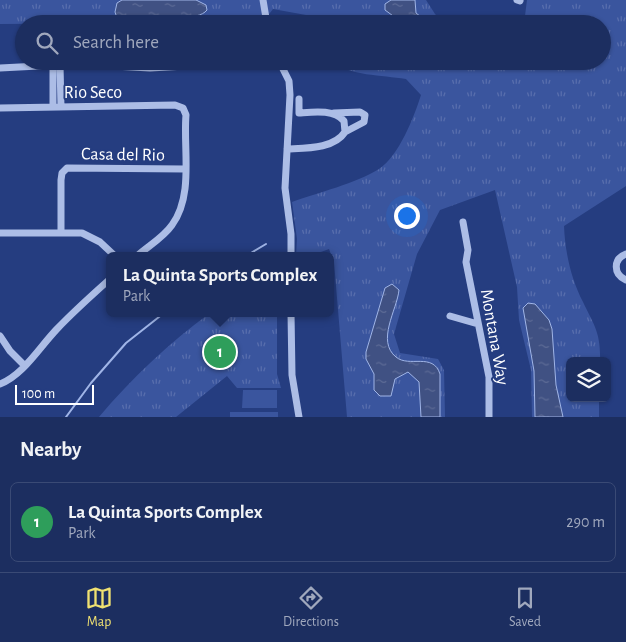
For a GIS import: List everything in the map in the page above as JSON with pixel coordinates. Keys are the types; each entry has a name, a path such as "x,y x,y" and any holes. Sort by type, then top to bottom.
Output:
{"street":[{"path":"263,0 266,15"},
{"path":"0,68 15,67"},
{"path":"57,70 57,107"},
{"path":"283,70 288,81 286,188 291,252"},
{"path":"287,149 324,145 340,138 345,132 364,122 365,114 360,112 332,114 299,113 299,99"},
{"name":"Rio Seco","path":"0,108 176,105 184,110 185,170"},
{"path":"332,114 343,118 345,132"},
{"name":"Casa del Rio","path":"61,232 60,180 62,173 67,168 185,170"},
{"path":"142,252 166,233 176,219 184,196 185,170"},
{"name":"Montana Way","path":"463,222 468,250 466,262 489,377 489,417"},
{"path":"0,233 82,233 100,242 111,252"},
{"path":"626,254 619,258 616,266 618,275 626,280"},
{"path":"3,383 24,365 57,328 106,282"},
{"path":"450,316 478,324"},
{"path":"291,317 292,375 299,417"},
{"path":"0,336 10,351 24,365"}],"green space":[{"path":"0,0 426,0 436,15 306,15 273,9 268,15 15,15 15,24 0,24"},
{"path":"527,0 626,0 626,186 564,226 567,255 572,275 596,330 600,351 600,357 566,357 566,402 599,402 599,417 532,417 531,370 519,320 517,287 495,190 440,210 417,254 394,334 400,353 438,359 444,370 445,417 347,417 334,252 330,252 329,249 321,252 296,252 297,239 292,202 360,179 379,169 399,146 421,95 406,79 347,70 611,70 611,15 525,15"},
{"path":"205,317 277,317 277,374 281,388 237,388 227,376 176,417 99,417 151,362"},
{"path":"243,390 277,390 277,408 242,408"},
{"path":"230,412 278,412 278,417 230,417"}],"water":[{"path":"122,0 196,0 206,5 207,10 199,15 116,15 117,3"},
{"path":"391,0 415,0 416,13 419,15 392,15 385,10 385,4"},
{"path":"392,284 399,290 389,325 388,343 390,350 401,360 426,362 437,367 440,374 440,417 421,417 419,382 408,372 395,379 391,396 380,396 374,390 374,374 366,359 366,352 385,288"},
{"path":"528,303 535,304 549,320 552,329 556,385 563,417 535,417 534,371 523,308"}],"waterway":[{"path":"253,252 266,244"},
{"path":"66,417 91,383 126,343 159,317"}],"place":[{"name":"La Quinta Sports Complex","path":"220,352"}]}
